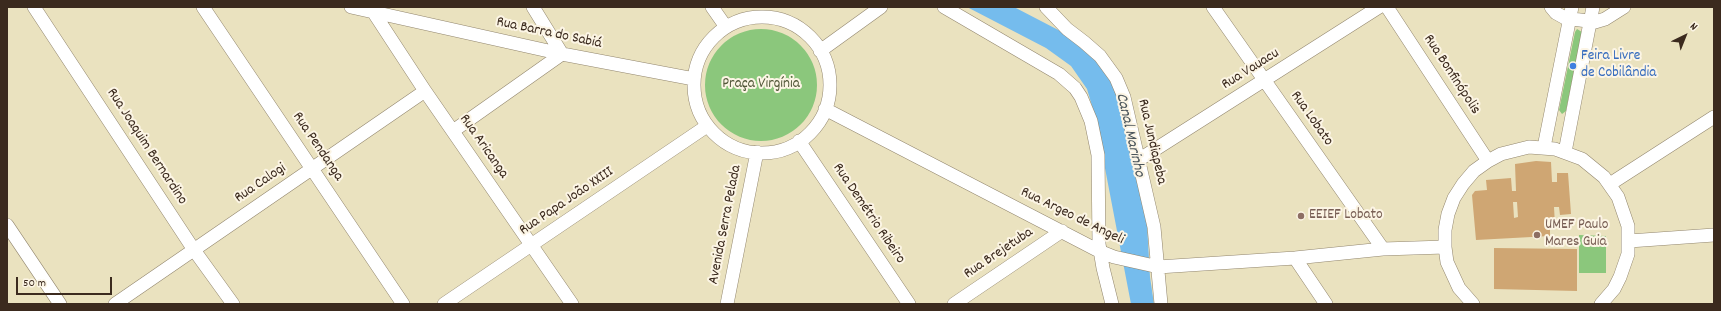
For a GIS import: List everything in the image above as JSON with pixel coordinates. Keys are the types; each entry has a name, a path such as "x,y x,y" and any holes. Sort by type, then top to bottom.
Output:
{"street":[{"name":"Rua Joaquim Bernardino","path":"34,7 194,250 233,304"},
{"name":"Rua Pendanga","path":"203,7 403,304"},
{"name":"Rua Barra do Sabiá","path":"351,7 372,9 562,54 694,79"},
{"path":"453,131 562,54 533,7"},
{"path":"712,7 726,27"},
{"path":"820,52 881,7"},
{"path":"944,7 1059,74 1067,80 1081,97 1089,113 1098,155 1099,251 1112,304"},
{"name":"Rua Jundiapeba","path":"1046,7 1067,29 1100,56 1116,78 1124,97 1140,159 1154,227 1154,266 1161,304"},
{"name":"Rua Lobato","path":"1213,7 1383,249"},
{"name":"Rua Vauacu","path":"1140,159 1379,7"},
{"name":"Rua Bonfinópolis","path":"1387,7 1488,161"},
{"path":"1551,7 1561,16 1571,13 1590,22 1606,20 1624,7"},
{"path":"1565,152 1593,7"},
{"name":"Rua Aricanga","path":"372,9 425,91 572,304"},
{"path":"1544,147 1571,13"},
{"path":"758,18 782,21 804,32 820,52 827,65 830,80 829,95 825,109 815,128 799,141 782,150 757,152 743,150 729,144 717,136 707,126 696,104 694,79 697,64 704,49 714,37 726,27 741,20 758,18"},
{"name":"Rua Calogi","path":"115,304 425,91"},
{"name":"Rua Argeo de Angeli","path":"825,109 1099,251 1114,257 1154,266 1295,258 1383,249 1445,247"},
{"path":"1610,184 1714,117"},
{"name":"Rua Papa João XXIII","path":"444,304 707,126"},
{"name":"Rua Demétrio Ribeiro","path":"799,141 909,304"},
{"path":"1473,304 1459,288 1447,262 1445,230 1448,214 1454,198 1474,171 1501,154 1529,147 1544,147 1565,152 1590,164 1610,184 1618,197 1628,226 1629,241 1625,266 1620,278 1614,289 1601,304"},
{"name":"Avenida Serra Pelada","path":"727,304 757,152"},
{"path":"7,225 60,304"},
{"name":"Rua Brejetuba","path":"954,304 1062,232"},
{"path":"1629,241 1714,236"},
{"path":"1295,258 1326,304"}],"green space":[{"name":"Praça Virgínia","path":"761,29 782,33 801,45 813,64 817,85 813,106 801,125 782,137 761,141 740,137 721,125 709,106 705,85 709,64 721,45 740,33"},
{"path":"1577,29 1582,32 1566,111 1562,114 1559,110 1575,32"},
{"path":"1579,235 1606,236 1606,273 1579,273"}],"water":[{"path":"967,7 1014,7 1066,34 1102,65 1117,88 1146,206 1150,277 1154,304 1131,304 1095,116 1087,89 1071,66 1046,48"}],"building":[{"path":"1536,161 1551,162 1552,182 1557,182 1557,173 1568,173 1571,214 1560,215 1559,207 1554,207 1555,225 1550,226 1550,236 1476,240 1472,195 1475,191 1487,190 1486,180 1511,178 1512,191 1516,191 1515,164","holes":["1513,202 1517,202 1518,217 1514,218"]},
{"path":"1494,248 1577,249 1577,291 1494,289"}],"place":[{"name":"Feira Livre de Cobilândia","path":"1573,66"},
{"name":"EEIEF Lobato","path":"1301,216"},
{"name":"UMEF Paulo Mares Guia","path":"1537,235"}],"water label":[{"name":"Canal Marinho","path":"1129,135"}]}
